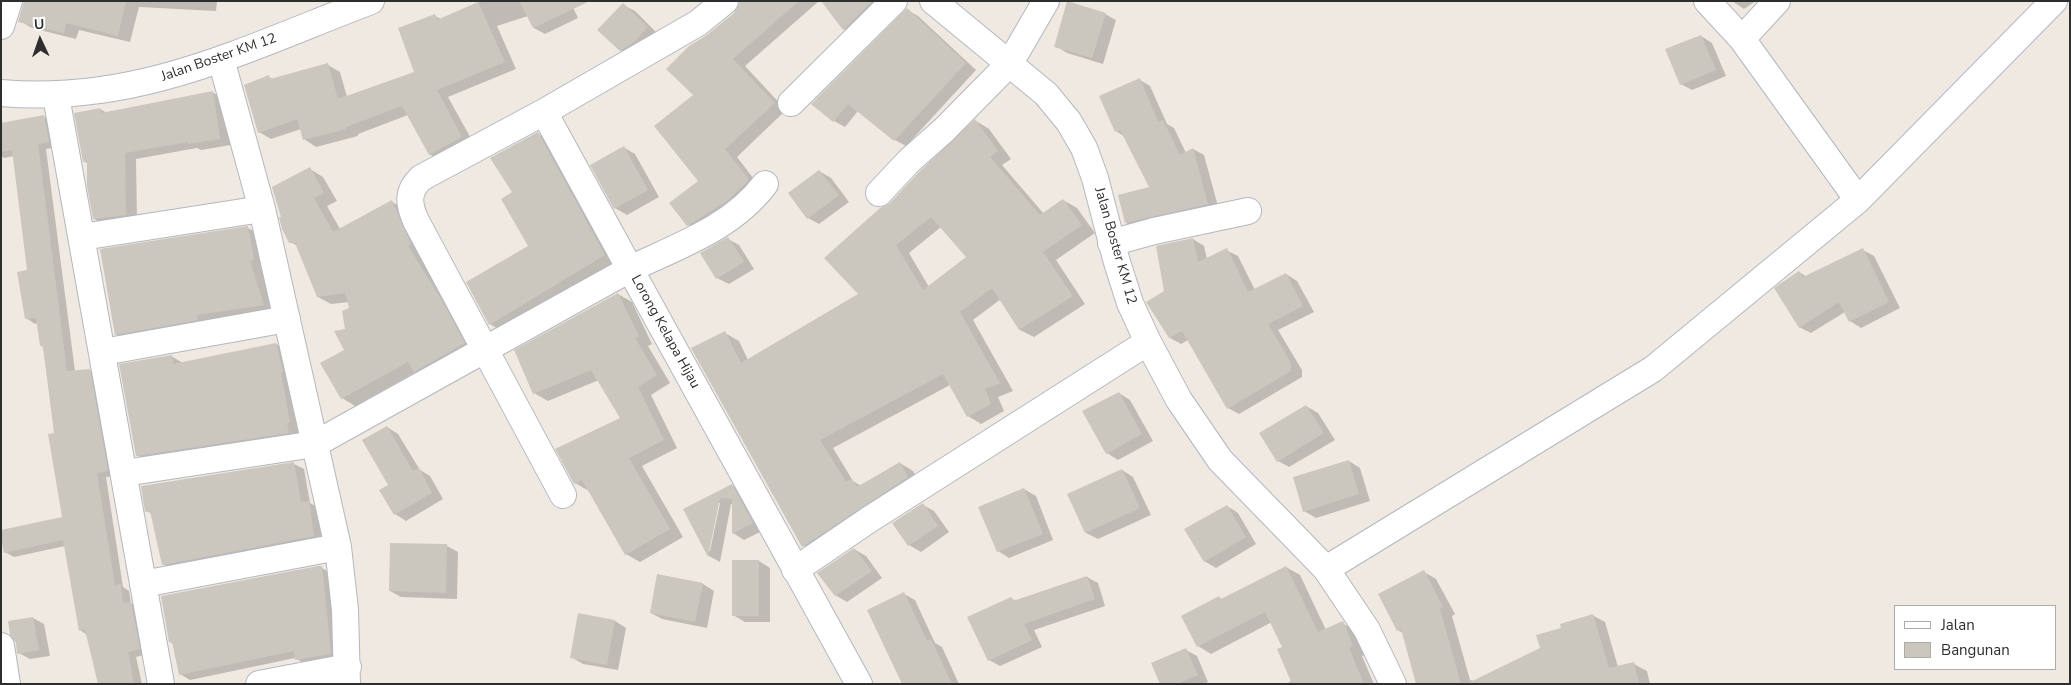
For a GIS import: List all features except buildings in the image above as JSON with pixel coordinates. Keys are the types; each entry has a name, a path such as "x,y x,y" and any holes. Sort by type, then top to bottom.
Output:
{"street":[{"path":"1,26 9,1"},
{"path":"563,495 416,222 409,201 410,191 421,178 544,112 698,23 725,1"},
{"path":"791,103 894,1"},
{"name":"Jalan Boster KM 12","path":"934,1 1046,94 1069,122 1084,148 1095,178 1111,243 1130,303 1148,342 1179,400 1220,460 1326,569 1367,630 1393,684"},
{"path":"879,193 1010,63 1046,1"},
{"path":"1707,1 1742,39 1858,200"},
{"path":"1742,39 1777,1"},
{"path":"1326,569 1654,368 1858,200 2054,1"},
{"name":"Jalan Boster KM 12","path":"1,93 56,96 129,86 177,75 220,60 364,2"},
{"path":"220,60 262,209 338,547 346,610 347,676 259,684"},
{"path":"56,96 161,684"},
{"path":"544,112 630,269 706,233 737,214 755,198 765,184"},
{"path":"82,237 262,209"},
{"path":"1111,243 1154,231 1248,211"},
{"name":"Lorong Kelapa Hijau","path":"315,444 630,269 859,684"},
{"path":"102,352 287,319"},
{"path":"796,570 870,519 1148,342"},
{"path":"124,473 315,444"},
{"path":"143,584 338,547"},
{"path":"1,646 8,684"}]}
